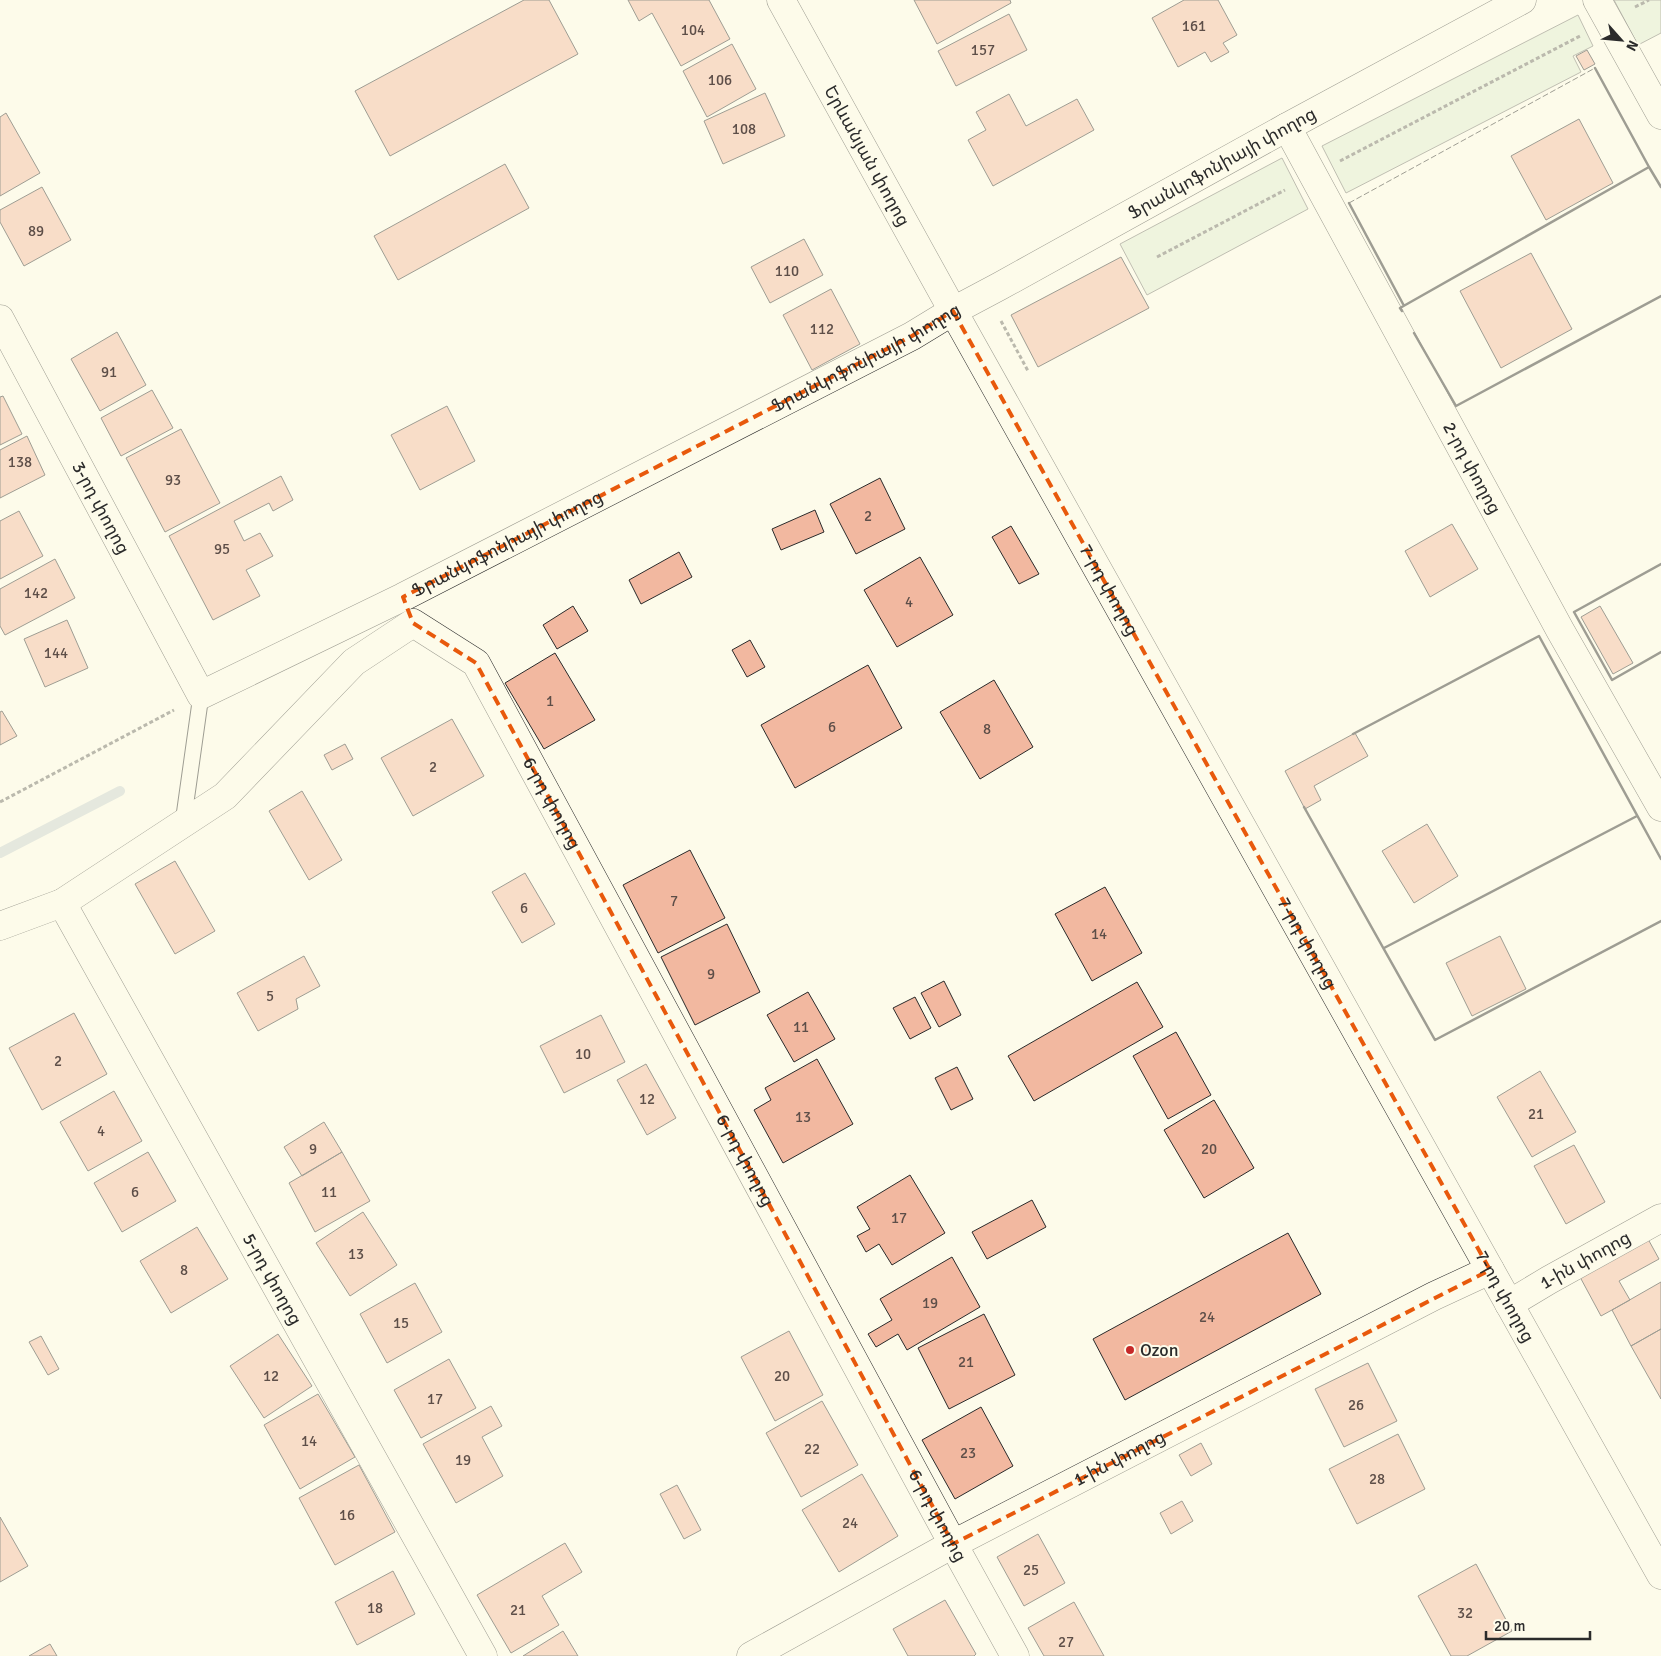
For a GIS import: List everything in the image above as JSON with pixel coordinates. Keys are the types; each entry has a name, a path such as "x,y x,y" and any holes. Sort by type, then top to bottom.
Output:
{"street":[{"name":"Երևանյան փողոց","path":"781,0 953,311"},
{"name":"Ֆրանկոֆոնիայի փողոց","path":"202,695 403,597 912,336 953,311 1286,127 1522,0"},
{"path":"1597,0 1661,115"},
{"name":"2-րդ փողոց","path":"1286,127 1560,630 1661,808"},
{"name":"7-րդ փողոց","path":"953,311 1661,1575"},
{"name":"3-րդ փողոց","path":"0,319 202,695"},
{"path":"0,926 62,903 224,796 354,662 413,622 403,597"},
{"name":"6-րդ փողոց","path":"413,622 476,663 1015,1656"},
{"name":"5-րդ փողոց","path":"62,903 483,1656"},
{"name":"1-ին փողոց","path":"1509,1304 1661,1218"},
{"name":"1-ին փողոց","path":"751,1656 953,1544 1434,1296 1490,1270"}],"lane":[{"path":"183,823 202,695"}],"path":[{"path":"1333,165 1587,33"},
{"path":"1157,257 1286,189"},
{"path":"1001,321 1028,371"},
{"path":"0,802 202,695"}],"highlighted area":[{"path":"953,311 1490,1270 953,1544 476,663 413,623 403,597 912,336"}],"green space":[{"path":"1614,0 1661,0 1661,33 1638,45"},
{"path":"1578,15 1593,46 1573,56 1581,72 1346,193 1322,146"},
{"path":"1282,158 1308,209 1147,295 1120,244"}],"building":[{"path":"524,0 549,0 578,54 390,156 355,91"},
{"path":"628,0 709,0 730,39 681,66 652,13 639,21"},
{"path":"914,0 1010,0 1011,3 937,44"},
{"path":"1184,0 1218,0 1237,35 1223,43 1229,52 1211,62 1205,52 1178,67 1152,18"},
{"path":"1009,14 1027,50 956,86 938,51"},
{"path":"732,44 756,89 707,117 683,71"},
{"path":"1587,50 1595,64 1584,70 1576,56"},
{"path":"765,93 785,136 723,164 704,121"},
{"path":"1009,94 1026,126 1077,99 1094,130 993,186 968,140 986,130 976,112"},
{"path":"6,113 40,173 0,196 0,117"},
{"path":"1579,119 1613,183 1546,220 1511,156"},
{"path":"505,164 529,208 398,280 374,236"},
{"path":"42,187 71,240 24,266 0,222 0,210"},
{"path":"804,239 823,275 770,303 751,267"},
{"path":"1531,253 1572,329 1501,368 1460,291"},
{"path":"1121,257 1149,308 1038,367 1011,315"},
{"path":"831,289 860,344 812,370 783,315"},
{"path":"117,332 146,385 100,411 71,359"},
{"path":"152,390 173,428 121,456 101,418"},
{"path":"3,396 22,434 0,445 0,397"},
{"path":"447,406 475,461 420,490 391,435"},
{"path":"181,429 220,503 165,532 126,458"},
{"path":"27,436 45,475 0,498 0,450"},
{"path":"281,476 293,500 273,511 269,503 234,521 244,541 260,533 273,556 246,570 260,596 213,620 169,536"},
{"path":"880,478 905,529 856,554 830,504"},
{"path":"815,510 824,532 781,550 772,529"},
{"path":"19,511 43,556 0,579 0,521"},
{"path":"1452,524 1478,569 1430,597 1405,551"},
{"path":"1011,526 1039,574 1019,584 992,537"},
{"path":"679,552 692,577 641,604 629,580"},
{"path":"920,557 953,615 897,647 864,590"},
{"path":"55,559 75,598 5,635 0,626 0,589"},
{"path":"573,606 588,631 557,649 543,625"},
{"path":"1600,606 1633,663 1613,674 1581,617"},
{"path":"67,620 88,668 45,687 24,639"},
{"path":"750,640 765,667 747,677 732,650"},
{"path":"555,653 595,720 544,749 505,683"},
{"path":"868,665 902,728 795,788 761,725"},
{"path":"994,680 1033,747 980,779 940,712"},
{"path":"2,711 17,736 0,745 0,712"},
{"path":"452,719 484,776 413,816 381,758"},
{"path":"1355,733 1368,756 1314,786 1321,800 1305,809 1285,771"},
{"path":"345,744 353,759 332,770 324,755"},
{"path":"302,791 342,860 309,880 269,811"},
{"path":"1427,824 1458,876 1414,903 1382,851"},
{"path":"690,850 725,918 658,953 623,885"},
{"path":"175,861 215,931 175,954 135,884"},
{"path":"525,873 555,924 522,943 492,892"},
{"path":"1105,887 1142,953 1092,981 1055,914"},
{"path":"727,924 760,992 695,1025 661,957"},
{"path":"1500,936 1526,989 1472,1016 1446,963"},
{"path":"304,956 320,986 296,999 298,1009 258,1031 237,993"},
{"path":"944,981 961,1015 939,1027 921,993"},
{"path":"1137,982 1163,1027 1034,1101 1008,1056"},
{"path":"808,992 835,1039 794,1062 767,1015"},
{"path":"915,997 931,1028 910,1039 893,1008"},
{"path":"74,1013 107,1074 42,1110 9,1048"},
{"path":"601,1015 625,1062 564,1093 540,1046"},
{"path":"1176,1032 1211,1095 1168,1119 1133,1056"},
{"path":"817,1059 853,1124 783,1163 754,1110 771,1100 765,1088"},
{"path":"646,1064 676,1118 647,1135 617,1080"},
{"path":"957,1067 973,1099 951,1110 935,1078"},
{"path":"1540,1071 1576,1132 1532,1157 1497,1097"},
{"path":"114,1091 142,1141 88,1171 60,1122"},
{"path":"1214,1100 1254,1168 1204,1198 1164,1130"},
{"path":"324,1122 342,1152 302,1176 284,1147"},
{"path":"1574,1145 1605,1202 1566,1224 1534,1166"},
{"path":"148,1152 176,1201 122,1232 94,1183"},
{"path":"342,1152 370,1201 315,1232 289,1183"},
{"path":"910,1175 945,1233 892,1265 879,1244 866,1252 857,1236 870,1229 857,1207"},
{"path":"1032,1200 1046,1227 987,1259 972,1232"},
{"path":"363,1212 397,1265 350,1296 316,1243"},
{"path":"197,1227 228,1279 171,1313 140,1261"},
{"path":"1288,1233 1321,1294 1125,1400 1093,1339"},
{"path":"1648,1239 1659,1259 1619,1281 1630,1300 1601,1316 1580,1277"},
{"path":"952,1257 980,1307 907,1350 898,1334 876,1347 868,1334 892,1320 880,1299"},
{"path":"1661,1282 1661,1329 1631,1346 1612,1310"},
{"path":"415,1283 442,1332 387,1363 360,1314"},
{"path":"984,1314 1015,1375 949,1409 918,1348"},
{"path":"1661,1329 1661,1399 1631,1346"},
{"path":"789,1331 823,1395 775,1421 741,1357"},
{"path":"278,1334 312,1386 264,1418 230,1366"},
{"path":"41,1336 59,1369 48,1375 29,1342"},
{"path":"449,1359 476,1408 421,1438 394,1390"},
{"path":"1368,1363 1397,1421 1344,1447 1315,1389"},
{"path":"318,1394 355,1457 300,1489 264,1425"},
{"path":"822,1401 858,1465 801,1497 766,1433"},
{"path":"491,1406 502,1426 482,1437 503,1476 456,1503 423,1444"},
{"path":"981,1407 1013,1466 955,1499 922,1440"},
{"path":"1398,1434 1425,1489 1357,1524 1329,1469"},
{"path":"1201,1443 1212,1464 1191,1476 1179,1455"},
{"path":"359,1465 395,1532 335,1565 299,1498"},
{"path":"862,1474 898,1536 839,1572 802,1510"},
{"path":"677,1485 701,1530 684,1539 660,1494"},
{"path":"1182,1501 1193,1521 1171,1534 1160,1513"},
{"path":"0,1517 28,1566 0,1582"},
{"path":"1038,1534 1065,1583 1024,1606 997,1557"},
{"path":"565,1543 582,1572 542,1596 559,1625 511,1653 477,1595"},
{"path":"1476,1564 1512,1631 1467,1656 1451,1656 1418,1596"},
{"path":"393,1571 415,1614 357,1645 335,1602"},
{"path":"945,1600 976,1654 974,1656 908,1656 893,1629"},
{"path":"1074,1602 1104,1656 1044,1656 1028,1628"},
{"path":"563,1631 578,1656 523,1656"},
{"path":"50,1644 57,1656 29,1656"}],"waterway":[{"path":"0,853 120,791"}],"fence":[{"path":"1349,203 1595,68"}],"wall":[{"path":"1595,68 1649,167"},
{"path":"1402,311 1400,308 1649,167 1661,187"},
{"path":"1349,203 1403,304"},
{"path":"1414,333 1456,406 1661,296"},
{"path":"1661,564 1574,612 1612,680 1661,652"},
{"path":"1353,734 1539,636 1661,859"},
{"path":"1304,807 1435,1040 1661,921"},
{"path":"1384,948 1637,816"}],"place":[{"name":"Ozon","path":"1130,1350"}]}
